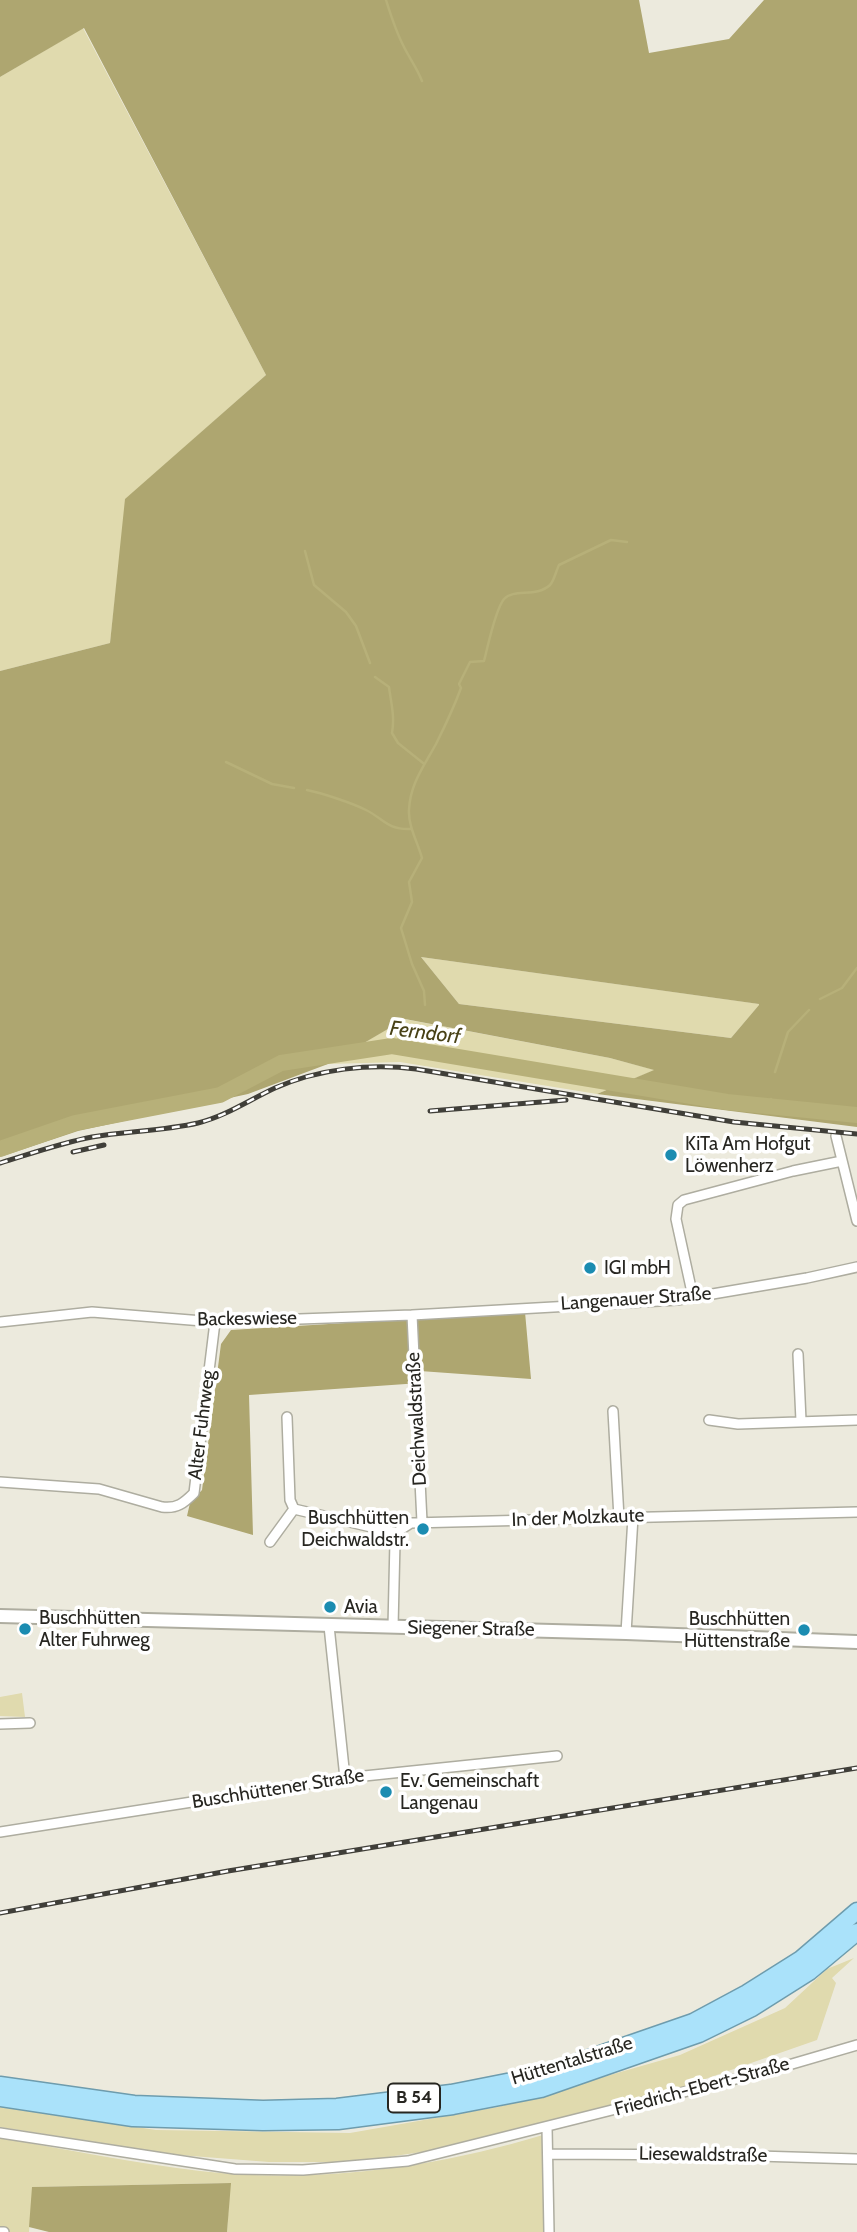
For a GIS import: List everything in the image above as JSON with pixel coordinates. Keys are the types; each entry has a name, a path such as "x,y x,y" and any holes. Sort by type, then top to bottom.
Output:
{"highway":[{"name":"Hüttentalstraße","path":"0,2085 134,2104 263,2109 337,2107 451,2093 537,2076 693,2022 805,1965 857,1911"},
{"name":"Hüttentalstraße","path":"0,2098 133,2118 338,2121 453,2106 541,2089 699,2034 752,2007 805,1965 857,1932"}],"main road":[{"name":"Siegener Straße","path":"0,1616 857,1642"}],"street":[{"path":"836,1136 857,1221"},
{"path":"693,1297 676,1219 678,1205 684,1200 842,1161"},
{"name":"Langenauer Straße","path":"496,1309 693,1297 857,1267"},
{"name":"Backeswiese","path":"0,1322 92,1312 215,1322 412,1315 496,1309"},
{"name":"Deichwaldstraße","path":"412,1315 422,1522"},
{"name":"Alter Fuhrweg","path":"0,1482 99,1489 170,1508 184,1504 194,1493 215,1322"},
{"path":"798,1354 801,1422"},
{"path":"613,1411 619,1518"},
{"path":"287,1416 290,1500 294,1509"},
{"path":"709,1420 738,1424 857,1420"},
{"path":"294,1509 397,1532 393,1627"},
{"path":"270,1542 294,1509"},
{"name":"In der Molzkaute","path":"397,1532 406,1525 422,1522 857,1512"},
{"path":"626,1633 633,1517"},
{"path":"330,1626 345,1778"},
{"path":"0,1724 30,1723"},
{"name":"Buschhüttener Straße","path":"0,1832 345,1778 557,1756"},
{"name":"Friedrich-Ebert-Straße","path":"0,2133 235,2169 303,2170 408,2161 768,2071 857,2045"},
{"path":"547,2127 549,2232"},
{"name":"Liesewaldstraße","path":"549,2154 857,2159"}],"shaded area":[{"path":"0,0 639,0 649,53 729,39 764,0 857,0 857,1127 597,1094 654,1070 610,1058 405,1019 328,1064 248,1094 78,1131 0,1157 0,671 110,643 125,499 266,375 84,28 0,77","holes":["421,957 759,1004 731,1038 459,1004"]},
{"path":"83,28 266,375 126,499 110,643 0,671 0,77"},
{"path":"421,957 760,1004 731,1038 459,1004"},
{"path":"404,1019 610,1058 655,1070 597,1094 400,1062 328,1064"},
{"path":"525,1312 531,1379 420,1371 420,1383 249,1395 253,1535 187,1516 190,1503 202,1490 221,1344 231,1330"},
{"path":"22,1693 25,1717 0,1716 0,1697"},
{"path":"854,1958 832,1978 836,1983 817,2040 645,2100 462,2146 354,2162 269,2162 179,2155 0,2127 0,2106 156,2130 350,2133 498,2107 680,2055 785,2008 827,1969"},
{"path":"543,2135 547,2232 227,2232 230,2183 33,2187 29,2232 0,2232 0,2138 175,2168 286,2176 417,2164 502,2147"},
{"path":"231,2183 227,2232 49,2232 29,2227 32,2187"}],"waterway":[{"path":"386,0 399,36 422,81"},
{"path":"425,1005 424,991 401,928 412,902 409,882 422,858 409,816 415,783 449,716 461,688 459,684 470,662 484,661 495,619 504,599 513,594 544,589 551,583 559,565 611,540 627,542"},
{"path":"305,551 314,585 346,612 356,626 370,663"},
{"path":"375,677 389,687 393,715 392,733 398,743 423,763"},
{"path":"226,762 272,784 294,788"},
{"path":"307,790 360,807 391,826 411,829"},
{"path":"820,999 842,988 857,968"},
{"path":"775,1072 788,1032 809,1010"},
{"path":"396,1047 400,1035"},
{"name":"Ferndorf","path":"0,1149 75,1123 220,1095 281,1063 392,1046 727,1102 857,1115"},
{"name":"Ferndorf","path":"770,1106 771,1099"}],"railway":[{"path":"0,1163 92,1137 198,1123 228,1112 292,1081 326,1072 363,1067 416,1069 734,1122 857,1134"},
{"path":"430,1111 566,1100"},
{"path":"73,1152 104,1145"},
{"path":"0,1913 228,1871 857,1768"}],"place":[{"name":"KiTa Am Hofgut Löwenherz","path":"671,1155"},
{"name":"IGI mbH","path":"590,1268"},
{"name":"Buschhütten Deichwaldstr.","path":"423,1529"},
{"name":"Avia","path":"330,1607"},
{"name":"Buschhütten Alter Fuhrweg","path":"25,1629"},
{"name":"Buschhütten Hüttenstraße","path":"804,1630"},
{"name":"Ev. Gemeinschaft Langenau","path":"386,1792"}]}
